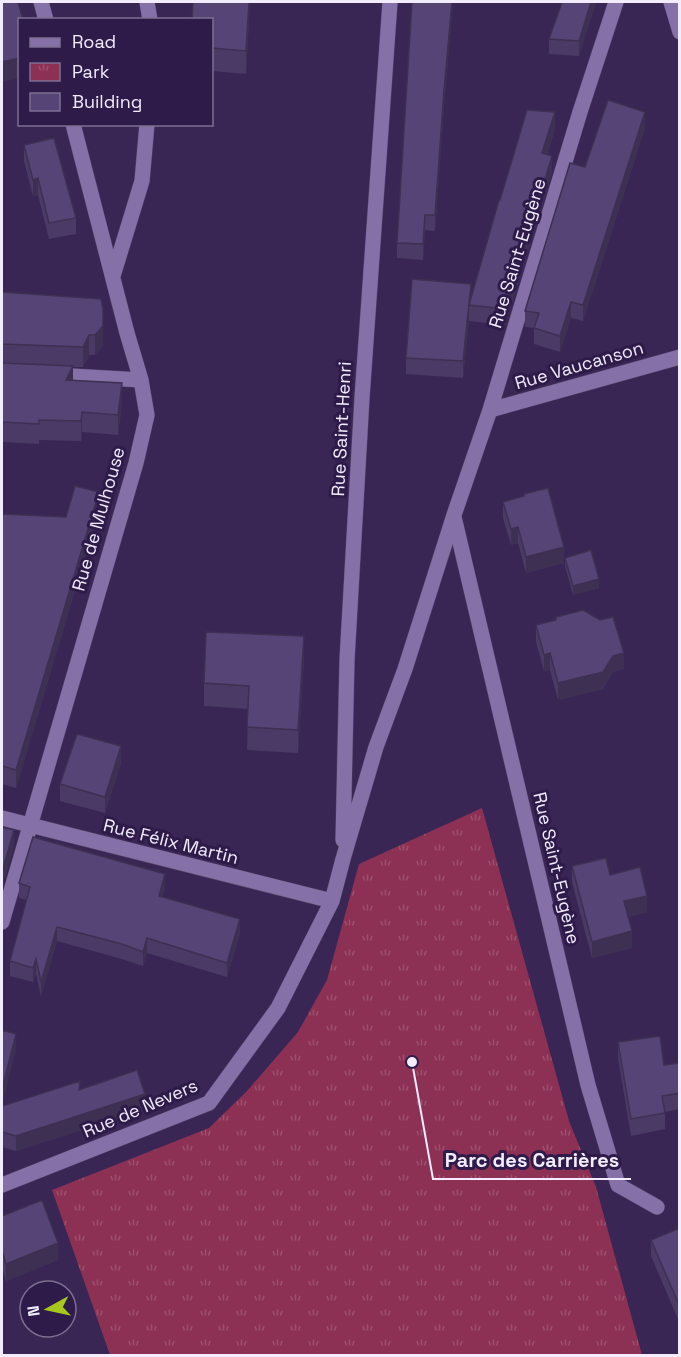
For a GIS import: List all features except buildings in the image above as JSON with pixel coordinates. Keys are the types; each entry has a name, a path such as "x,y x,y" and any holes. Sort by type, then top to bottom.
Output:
{"street":[{"path":"41,2 45,18"},
{"path":"147,2 150,18"},
{"name":"Rue Saint-Henri","path":"343,859 348,638 362,398 390,2"},
{"name":"Rue Saint-Eugène","path":"332,901 376,747 405,669 490,410 580,112 616,2"},
{"path":"671,2 680,32"},
{"name":"Rue de Mulhouse","path":"2,922 136,463 147,415 141,380 74,126"},
{"path":"113,276 142,181 147,126"},
{"name":"Rue Vaucanson","path":"490,410 680,357"},
{"path":"36,374 141,380"},
{"name":"Rue Saint-Eugène","path":"454,515 588,1085 618,1185 657,1207"},
{"name":"Rue Félix Martin","path":"2,818 332,901"},
{"name":"Rue de Nevers","path":"2,1185 209,1103 278,1008 332,901"}],"green space":[{"path":"482,808 569,1121 596,1187 642,1355 110,1355 52,1190 209,1128 247,1091 298,1032 327,980 359,864"}],"place":[{"name":"Parc des Carrières","path":"412,1062"}]}
